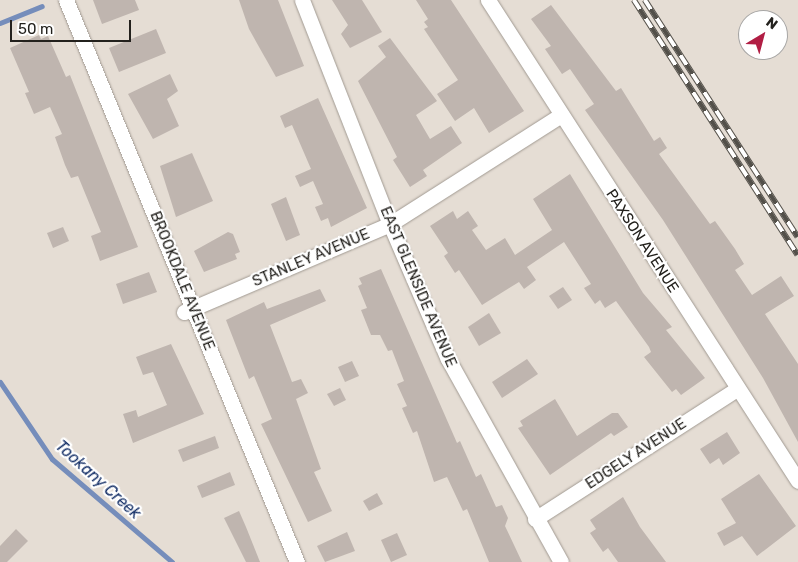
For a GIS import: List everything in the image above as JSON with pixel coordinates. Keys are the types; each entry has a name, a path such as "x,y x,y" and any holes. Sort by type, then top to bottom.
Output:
{"street":[{"name":"BROOKDALE AVENUE","path":"66,0 189,310 297,562"},
{"name":"EAST GLENSIDE AVENUE","path":"302,0 390,224 448,359 560,562"},
{"name":"PAXSON AVENUE","path":"488,0 798,481"},
{"name":"STANLEY AVENUE","path":"189,310 390,224 561,115"},
{"name":"EDGELY AVENUE","path":"535,519 737,389"}],"building":[{"path":"93,0 135,0 139,10 102,24"},
{"path":"239,0 278,0 304,66 276,77 249,29"},
{"path":"332,0 362,0 382,32 350,48 341,34 348,25"},
{"path":"416,0 451,0 524,111 489,133 474,108 455,121 437,94 458,80 424,29 428,27 424,22 428,19"},
{"path":"551,5 616,91 621,88 654,141 660,137 667,148 659,154 710,224 715,221 735,249 744,264 735,270 752,295 781,276 794,296 765,314 798,364 798,442 763,378 663,220 585,110 594,104 570,69 562,74 545,49 551,46 531,19"},
{"path":"156,29 166,53 119,72 109,48"},
{"path":"39,35 41,39 48,36 66,77 70,75 138,247 100,261 91,236 101,232 78,176 71,178 65,165 55,137 62,134 50,107 34,114 25,93 29,92 10,48"},
{"path":"390,38 437,101 416,115 430,139 451,126 462,143 423,170 427,176 410,187 393,160 397,157 358,81 386,57 378,46"},
{"path":"170,74 178,91 167,99 179,126 153,139 128,94"},
{"path":"318,98 367,208 331,227 328,218 321,221 315,207 323,204 313,181 300,187 295,176 311,169 292,125 285,128 280,116"},
{"path":"192,153 213,201 176,217 160,166"},
{"path":"570,174 643,293 672,327 666,330 705,378 681,395 676,389 672,392 644,357 651,352 649,347 616,301 605,308 600,300 595,304 584,288 591,284 564,242 527,267 536,280 524,289 519,282 482,305 459,270 455,273 444,256 448,253 430,226 453,211 457,219 468,211 478,226 472,230 486,250 505,238 515,255 552,230 533,199"},
{"path":"286,197 300,235 286,241 271,204"},
{"path":"63,227 69,241 53,248 47,233"},
{"path":"228,232 233,234 240,252 235,254 237,259 204,272 194,251"},
{"path":"381,269 457,443 460,441 476,477 481,474 496,507 502,505 508,518 505,526 522,562 489,562 467,509 463,511 447,477 434,482 417,431 413,433 402,408 407,406 397,384 404,381 392,350 388,351 380,335 371,335 361,310 367,308 358,286 362,284 359,278"},
{"path":"149,272 157,292 123,304 116,284"},
{"path":"563,287 572,300 558,309 549,296"},
{"path":"320,289 326,301 270,325 292,382 301,379 308,393 296,399 321,469 314,472 332,511 308,522 261,424 272,419 254,376 249,379 226,320 264,302 267,309"},
{"path":"489,313 501,333 479,346 468,327"},
{"path":"171,344 204,414 133,443 123,414 136,410 138,417 167,405 153,372 143,375 136,357"},
{"path":"527,359 538,374 502,398 492,382"},
{"path":"352,361 359,376 345,382 338,367"},
{"path":"340,388 346,400 334,406 327,394"},
{"path":"555,399 577,436 612,413 618,413 628,427 614,436 611,433 550,475 518,428 523,426 520,421"},
{"path":"727,432 740,453 723,465 719,458 710,464 700,449"},
{"path":"215,436 219,448 183,462 178,450"},
{"path":"230,472 235,485 202,498 197,486"},
{"path":"759,474 796,526 757,556 742,536 724,546 717,533 736,523 721,499"},
{"path":"377,493 383,504 369,511 363,501"},
{"path":"623,497 640,527 666,562 618,562 608,548 603,552 590,533 596,529 590,520"},
{"path":"239,511 260,562 246,562 224,518"},
{"path":"16,529 28,541 7,562 0,562 0,546"},
{"path":"347,532 355,551 325,562 317,546"},
{"path":"397,533 407,555 391,562 381,540"}],"waterway":[{"path":"0,23 42,6"},
{"name":"Tookany Creek","path":"0,382 52,459 172,562"}],"railway":[{"path":"634,0 798,255"},
{"path":"645,0 798,237"}]}
